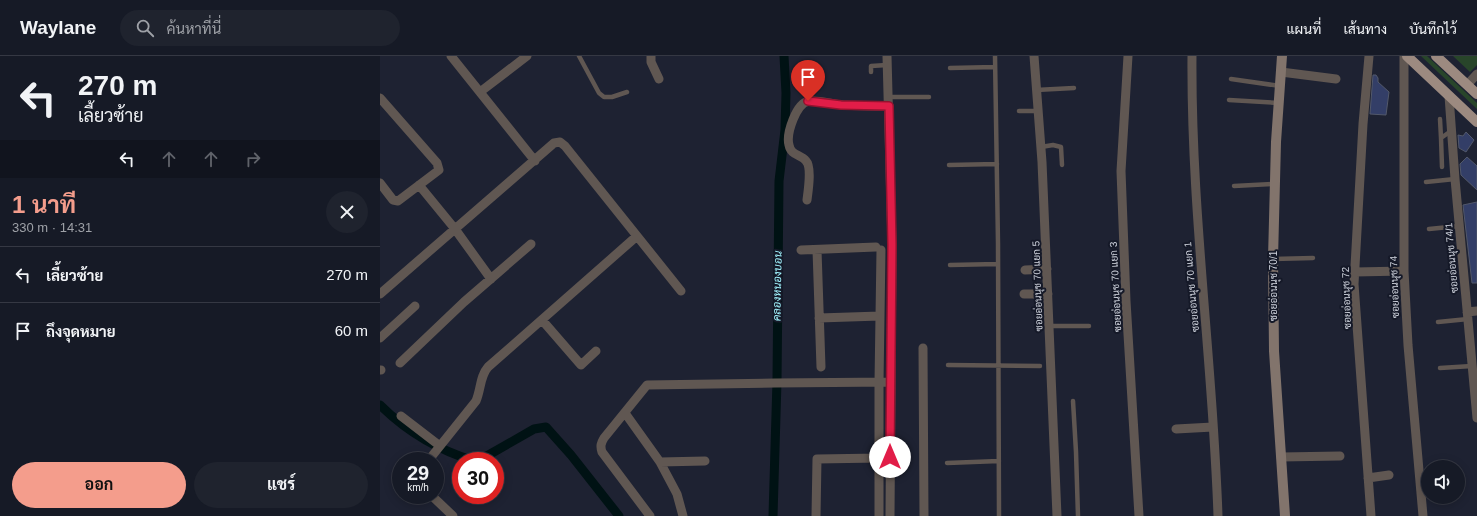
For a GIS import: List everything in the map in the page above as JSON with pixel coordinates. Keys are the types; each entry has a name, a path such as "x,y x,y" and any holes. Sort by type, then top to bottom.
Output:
{"main road":[{"path":"1405,56 1477,122"},
{"path":"1436,56 1477,94"}],"street":[{"path":"451,56 535,160"},
{"path":"480,92 528,56"},
{"path":"651,56 651,62 658,79"},
{"name":"ซอยอ่อนนุช 70 แยก 5","path":"1034,56 1041,147 1057,516"},
{"name":"ซอยอ่อนนุช 70 แยก 3","path":"1128,56 1121,171 1126,301 1138,516"},
{"name":"ซอยอ่อนนุช 70 แยก 1","path":"1192,56 1191,96 1197,228 1214,427 1218,516"},
{"name":"ซอยอ่อนนุช 70/1","path":"1282,56 1274,184 1272,259 1274,351 1286,516"},
{"name":"ซอยอ่อนนุช 72","path":"1369,56 1363,124 1354,284 1371,516"},
{"name":"ซอยอ่อนนุช 74","path":"1405,56 1404,271 1408,344 1423,516"},
{"path":"887,60 892,245 890,516"},
{"path":"1281,72 1336,79"},
{"path":"1467,85 1477,74"},
{"name":"ซอยอ่อนนุช 74/1","path":"1449,96 1459,226 1477,418"},
{"path":"380,98 437,163 439,170 398,201 393,200 380,183"},
{"path":"807,200 809,167 805,160 791,151 788,145 790,132 797,111 802,104 808,101 841,105 889,101"},
{"path":"380,294 554,143 560,142 565,146 681,291"},
{"path":"418,185 455,229 491,279"},
{"path":"435,452 476,401 480,391 484,371 637,236"},
{"path":"400,363 464,302 531,244"},
{"path":"801,250 879,248 879,516"},
{"path":"817,250 821,367"},
{"path":"1025,270 1047,269"},
{"path":"1355,272 1404,271"},
{"path":"1024,294 1048,294"},
{"path":"380,338 415,306"},
{"path":"1467,315 1477,311"},
{"path":"819,318 880,316"},
{"path":"542,320 581,365 596,351"},
{"path":"923,348 924,516"},
{"path":"650,516 602,452 601,443 645,387 650,384 890,382"},
{"path":"625,413 660,462 677,494 683,516"},
{"path":"401,416 440,446"},
{"path":"1176,430 1214,427"},
{"path":"1281,457 1340,456"},
{"path":"816,516 817,459 879,458"},
{"path":"660,462 705,461"},
{"path":"1368,478 1389,475"},
{"path":"440,504 453,516"}],"lane":[{"path":"579,56 599,93 604,97 612,97 626,92"},
{"path":"995,56 999,365 999,516"},
{"path":"871,72 871,66 887,60"},
{"path":"950,68 995,67"},
{"path":"1231,79 1280,86"},
{"path":"1036,90 1074,88"},
{"path":"889,101 929,97"},
{"path":"1229,100 1279,103"},
{"path":"1019,111 1038,111"},
{"path":"1440,119 1442,167"},
{"path":"1441,138 1451,131"},
{"path":"1041,147 1053,145 1061,147 1062,165"},
{"path":"949,165 997,164"},
{"path":"1426,182 1455,179"},
{"path":"1234,186 1274,184"},
{"path":"1429,230 1459,226"},
{"path":"1272,259 1313,258"},
{"path":"950,265 998,264"},
{"path":"1438,322 1467,315"},
{"path":"1049,326 1089,326"},
{"path":"948,366 1040,366"},
{"path":"1440,368 1472,366"},
{"path":"1073,401 1078,516"},
{"path":"947,463 999,462"}],"green space":[{"path":"1421,56 1427,56 1477,103 1477,109"},
{"path":"1453,56 1477,56 1477,65 1470,72"}],"building":[{"path":"1373,75 1376,75 1378,82 1389,92 1386,115 1370,114"},
{"path":"1466,132 1474,140 1466,152 1459,148 1458,135 1463,136"},
{"path":"1467,157 1477,166 1477,190 1461,175 1460,164"},
{"path":"1477,202 1477,283 1472,283 1463,205"}],"waterway":[{"name":"คลองหนองบอน","path":"773,516 777,381 779,181 785,130 786,93 784,56"},
{"path":"380,405 412,432 436,446 452,453"},
{"path":"494,452 534,429 546,427 571,455 619,516"}],"route":[{"path":"808,101 820,101 841,105 889,106 892,245 890,457"}]}
